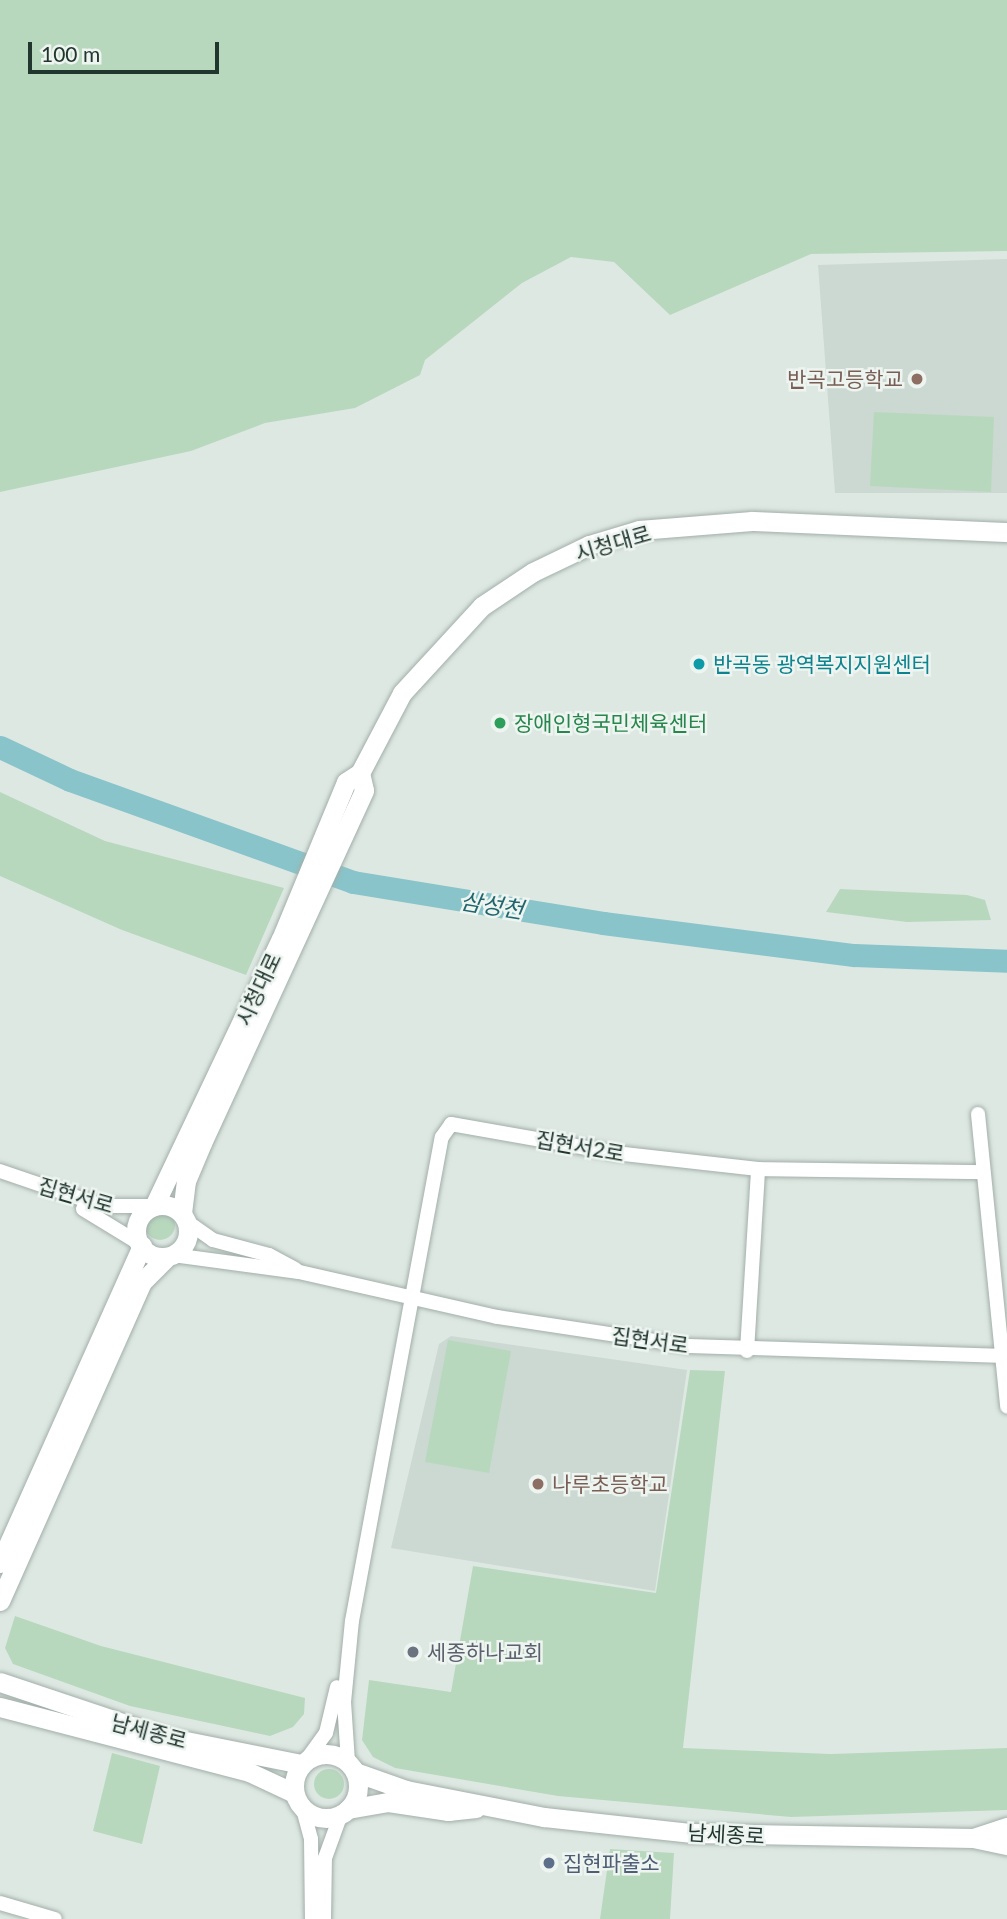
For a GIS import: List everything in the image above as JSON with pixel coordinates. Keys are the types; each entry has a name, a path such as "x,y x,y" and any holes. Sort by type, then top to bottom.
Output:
{"street":[{"name":"시청대로","path":"184,1217 186,1181 377,733 438,648 482,606 533,572 589,545 639,530 752,521 1007,532"},
{"name":"시청대로","path":"154,1206 289,942"},
{"path":"978,1114 981,1172 1005,1357 1007,1407"},
{"name":"집현서2로","path":"304,1762 333,1716 442,1137 452,1124 615,1153 758,1169 981,1172"},
{"path":"747,1351 758,1169"},
{"name":"집현서로","path":"0,1171 102,1206 154,1206"},
{"name":"집현서로","path":"0,1178 104,1217 142,1245"},
{"path":"0,1601 142,1282 185,1243 184,1217 154,1206 138,1224 142,1245 149,1254 170,1256"},
{"name":"집현서로","path":"184,1217 213,1240 269,1255 299,1272"},
{"path":"0,1563 142,1245"},
{"name":"집현서로","path":"170,1256 299,1272 412,1300 643,1340 747,1351 1005,1357"},
{"name":"집현서2로","path":"351,1767 344,1702 352,1621"},
{"name":"남세종로","path":"0,1682 161,1737 304,1762"},
{"name":"남세종로","path":"0,1707 249,1772 298,1801"},
{"path":"312,1919 311,1839 298,1801 304,1762 328,1754 351,1767 357,1791 345,1811 325,1858 324,1919"},
{"name":"남세종로","path":"351,1767 383,1785 481,1807 692,1833 973,1838 1007,1845"},
{"path":"298,1801 325,1818 345,1811"},
{"name":"남세종로","path":"345,1811 388,1802 447,1811 481,1807"},
{"name":"남세종로","path":"973,1838 1007,1827"},
{"path":"0,1903 55,1919"}],"shaded area":[{"name":"반곡고등학교","path":"1007,259 1007,493 835,493 818,265"},
{"name":"나루초등학교","path":"451,1336 687,1370 655,1591 391,1548 439,1344"}],"green space":[{"path":"0,0 1007,0 1007,251 811,254 670,315 614,262 571,257 522,283 425,360 420,375 355,408 265,423 191,451 0,492"},
{"path":"874,412 994,417 991,492 870,486"},
{"path":"0,792 105,841 284,888 246,975 122,930 0,876"},
{"path":"840,889 967,895 985,900 991,920 907,922 826,912"},
{"path":"160,1210 171,1214 175,1225 171,1236 160,1240 149,1236 145,1225 149,1214"},
{"path":"448,1340 511,1351 489,1473 425,1462"},
{"path":"690,1370 725,1371 683,1748 831,1754 1007,1748 1007,1810 791,1817 558,1796 395,1768 373,1757 362,1740 369,1680 451,1692 473,1566 656,1593"},
{"path":"15,1616 101,1646 305,1698 304,1714 293,1727 270,1736 130,1706 13,1664 5,1648"},
{"path":"112,1753 160,1766 142,1844 93,1831"},
{"path":"329,1769 340,1773 344,1784 340,1795 329,1799 318,1795 314,1784 318,1773"},
{"path":"610,1849 674,1853 670,1919 600,1919"}],"water":[{"path":"886,948 925,951 930,957 922,964 888,962 880,955"}],"waterway":[{"name":"삼성천","path":"0,747 70,780 353,882 603,923 854,955 1007,961"}],"place":[{"name":"반곡고등학교","path":"917,379"},
{"name":"반곡동 광역복지지원센터","path":"699,664"},
{"name":"장애인형국민체육센터","path":"500,723"},
{"name":"나루초등학교","path":"538,1484"},
{"name":"세종하나교회","path":"413,1652"},
{"name":"집현파출소","path":"549,1863"}]}
